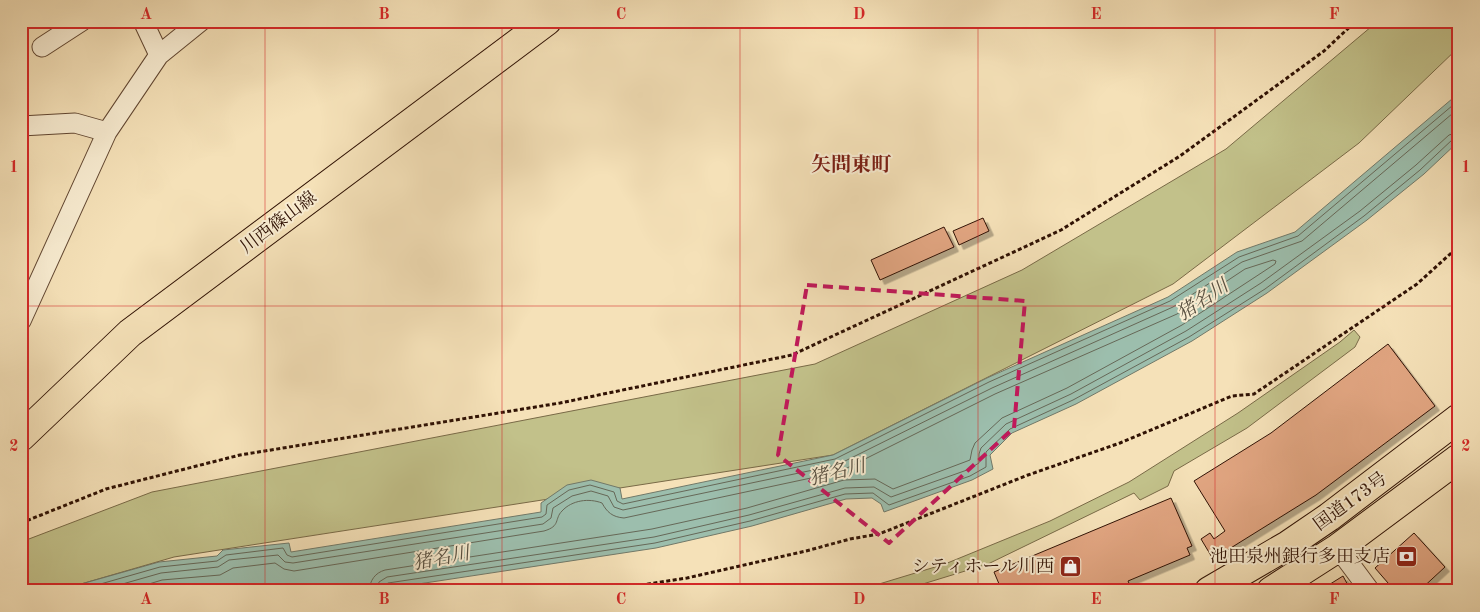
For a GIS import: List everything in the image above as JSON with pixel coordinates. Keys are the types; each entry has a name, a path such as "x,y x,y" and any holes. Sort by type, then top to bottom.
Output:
{"main road":[{"name":"川西篠山線","path":"21,437 130,334 546,21"},
{"name":"国道173号","path":"1209,591 1288,545 1329,517 1459,418"},
{"name":"国道173号","path":"1271,591 1338,548 1459,458"}],"street":[{"path":"42,47 82,21"},
{"path":"143,21 159,55"},
{"path":"21,321 107,132 159,55 201,21"},
{"path":"21,126 75,124 107,132"},
{"path":"1338,548 1370,591"}],"path":[{"path":"21,523 106,489 240,455 560,403 792,355 1061,230 1180,156 1324,50 1356,21"},
{"path":"602,591 686,578 850,539 880,534 1028,475 1120,443 1232,396 1254,394 1417,284 1459,246"}],"highlighted area":[{"path":"807,285 1025,301 1014,428 889,543 778,455"}],"shaded area":[{"path":"1378,21 1459,21 1459,47 1359,143 1173,284 833,455 174,557 74,586 69,591 21,591 21,542 152,492 815,364 1022,270 1226,149"},
{"path":"1354,330 1360,337 1355,347 1247,428 1174,471 1168,486 1140,500 1134,493 988,564 900,591 856,591 945,564 1050,521 1129,482 1238,413 1340,342"}],"water":[{"name":"猪名川","path":"1459,93 1459,141 1424,174 1367,220 1267,293 1192,341 1076,404 1012,433 990,455 993,469 972,480 884,512 881,504 872,498 846,499 752,526 656,548 372,591 69,591 74,586 159,562 217,556 223,550 289,543 291,552 541,512 541,503 567,485 591,480 620,488 622,499 833,455 987,378 1168,297 1237,252 1295,232"}],"building":[{"path":"983,218 989,231 959,245 953,231"},
{"path":"944,227 954,247 880,280 871,260"},
{"path":"1388,344 1435,406 1316,495 1213,559 1201,539 1210,533 1214,539 1225,531 1194,481 1271,433"},
{"path":"1171,498 1192,546 1187,548 1190,555 1128,581 1132,590 1002,591 994,572"},
{"path":"1414,533 1445,567 1419,591 1395,591 1375,568"},
{"path":"1343,576 1351,591 1319,591"}],"place":[{"name":"池田泉州銀行多田支店","path":"1406,556"},
{"name":"シティホール川西","path":"1070,566"}],"district":[{"name":"矢問東町","path":"851,164"}]}
